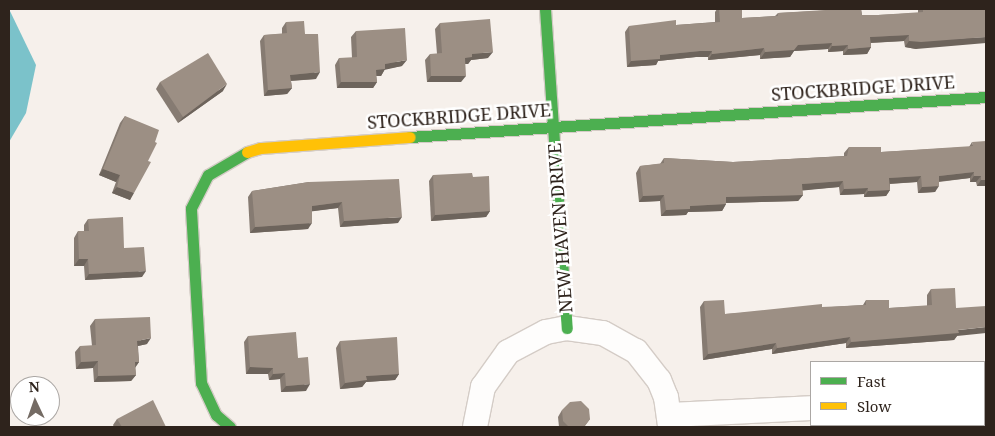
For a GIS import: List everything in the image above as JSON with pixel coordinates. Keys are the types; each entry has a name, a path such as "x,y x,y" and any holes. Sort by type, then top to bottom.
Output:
{"street":[{"name":"NEW HAVEN DRIVE","path":"545,9 567,328"},
{"name":"STOCKBRIDGE DRIVE","path":"230,427 207,401 198,368 190,225 191,208 208,175 239,154 260,148 986,97"},
{"name":"NEW HAVEN DRIVE","path":"475,427 483,386 508,352 546,332 567,328 603,333 636,351 659,380 670,421"},
{"path":"670,421 810,408"}],"water":[{"path":"9,9 36,65 26,113 9,142"}],"building":[{"path":"719,9 742,9 742,18 778,16 778,13 841,9 861,9 862,15 878,15 923,12 923,9 986,9 986,37 921,42 909,41 909,35 870,37 871,47 848,49 848,45 832,46 832,43 798,45 794,50 765,52 764,48 712,54 712,51 700,51 660,55 660,59 631,61 629,26 676,20 676,25 720,22"},
{"path":"490,19 493,52 472,54 472,57 465,58 466,76 431,76 430,54 442,53 440,23"},
{"path":"304,21 305,34 318,34 320,72 290,75 292,88 268,90 264,35 287,33 286,22"},
{"path":"405,28 407,60 385,64 385,69 376,70 377,82 341,82 339,58 357,57 356,31"},
{"path":"208,53 227,84 183,117 160,82"},
{"path":"125,116 159,130 155,142 157,143 148,161 151,162 134,193 117,187 120,175 103,169"},
{"path":"986,141 986,180 981,180 981,176 974,176 974,172 939,176 939,186 922,187 921,176 889,178 890,190 868,191 868,188 844,189 843,181 802,184 803,195 726,197 726,204 690,206 690,209 666,210 664,195 643,196 640,166 664,163 664,158 733,162 847,156 849,147 881,147 881,152 973,146 972,142"},
{"path":"472,173 473,177 489,176 490,211 435,215 433,175"},
{"path":"399,179 402,217 344,221 342,202 312,206 312,223 255,227 252,191 309,182"},
{"path":"123,217 124,248 144,247 146,271 89,274 88,259 79,259 78,231 89,231 88,219"},
{"path":"955,288 956,308 986,306 986,327 958,330 959,333 851,342 850,337 777,348 776,343 708,354 704,301 724,300 725,314 822,304 822,307 866,305 866,300 889,300 889,308 932,305 931,289"},
{"path":"150,317 151,338 137,341 139,362 135,362 136,375 98,376 98,361 81,362 80,346 96,345 95,319"},
{"path":"296,332 298,358 308,357 310,384 286,386 285,373 273,374 273,368 250,367 248,336"},
{"path":"397,337 399,374 366,376 367,380 345,383 340,341"},
{"path":"153,400 166,427 122,427 117,419"},
{"path":"581,401 589,409 590,419 584,427 569,427 563,421 562,410 570,402"}],"traffic: fast":[{"path":"545,9 567,328"},
{"path":"410,137 986,97"},
{"path":"230,427 216,415 201,383 191,208 208,175 247,152"}],"traffic: slow":[{"path":"247,152 260,148 410,137"}]}
